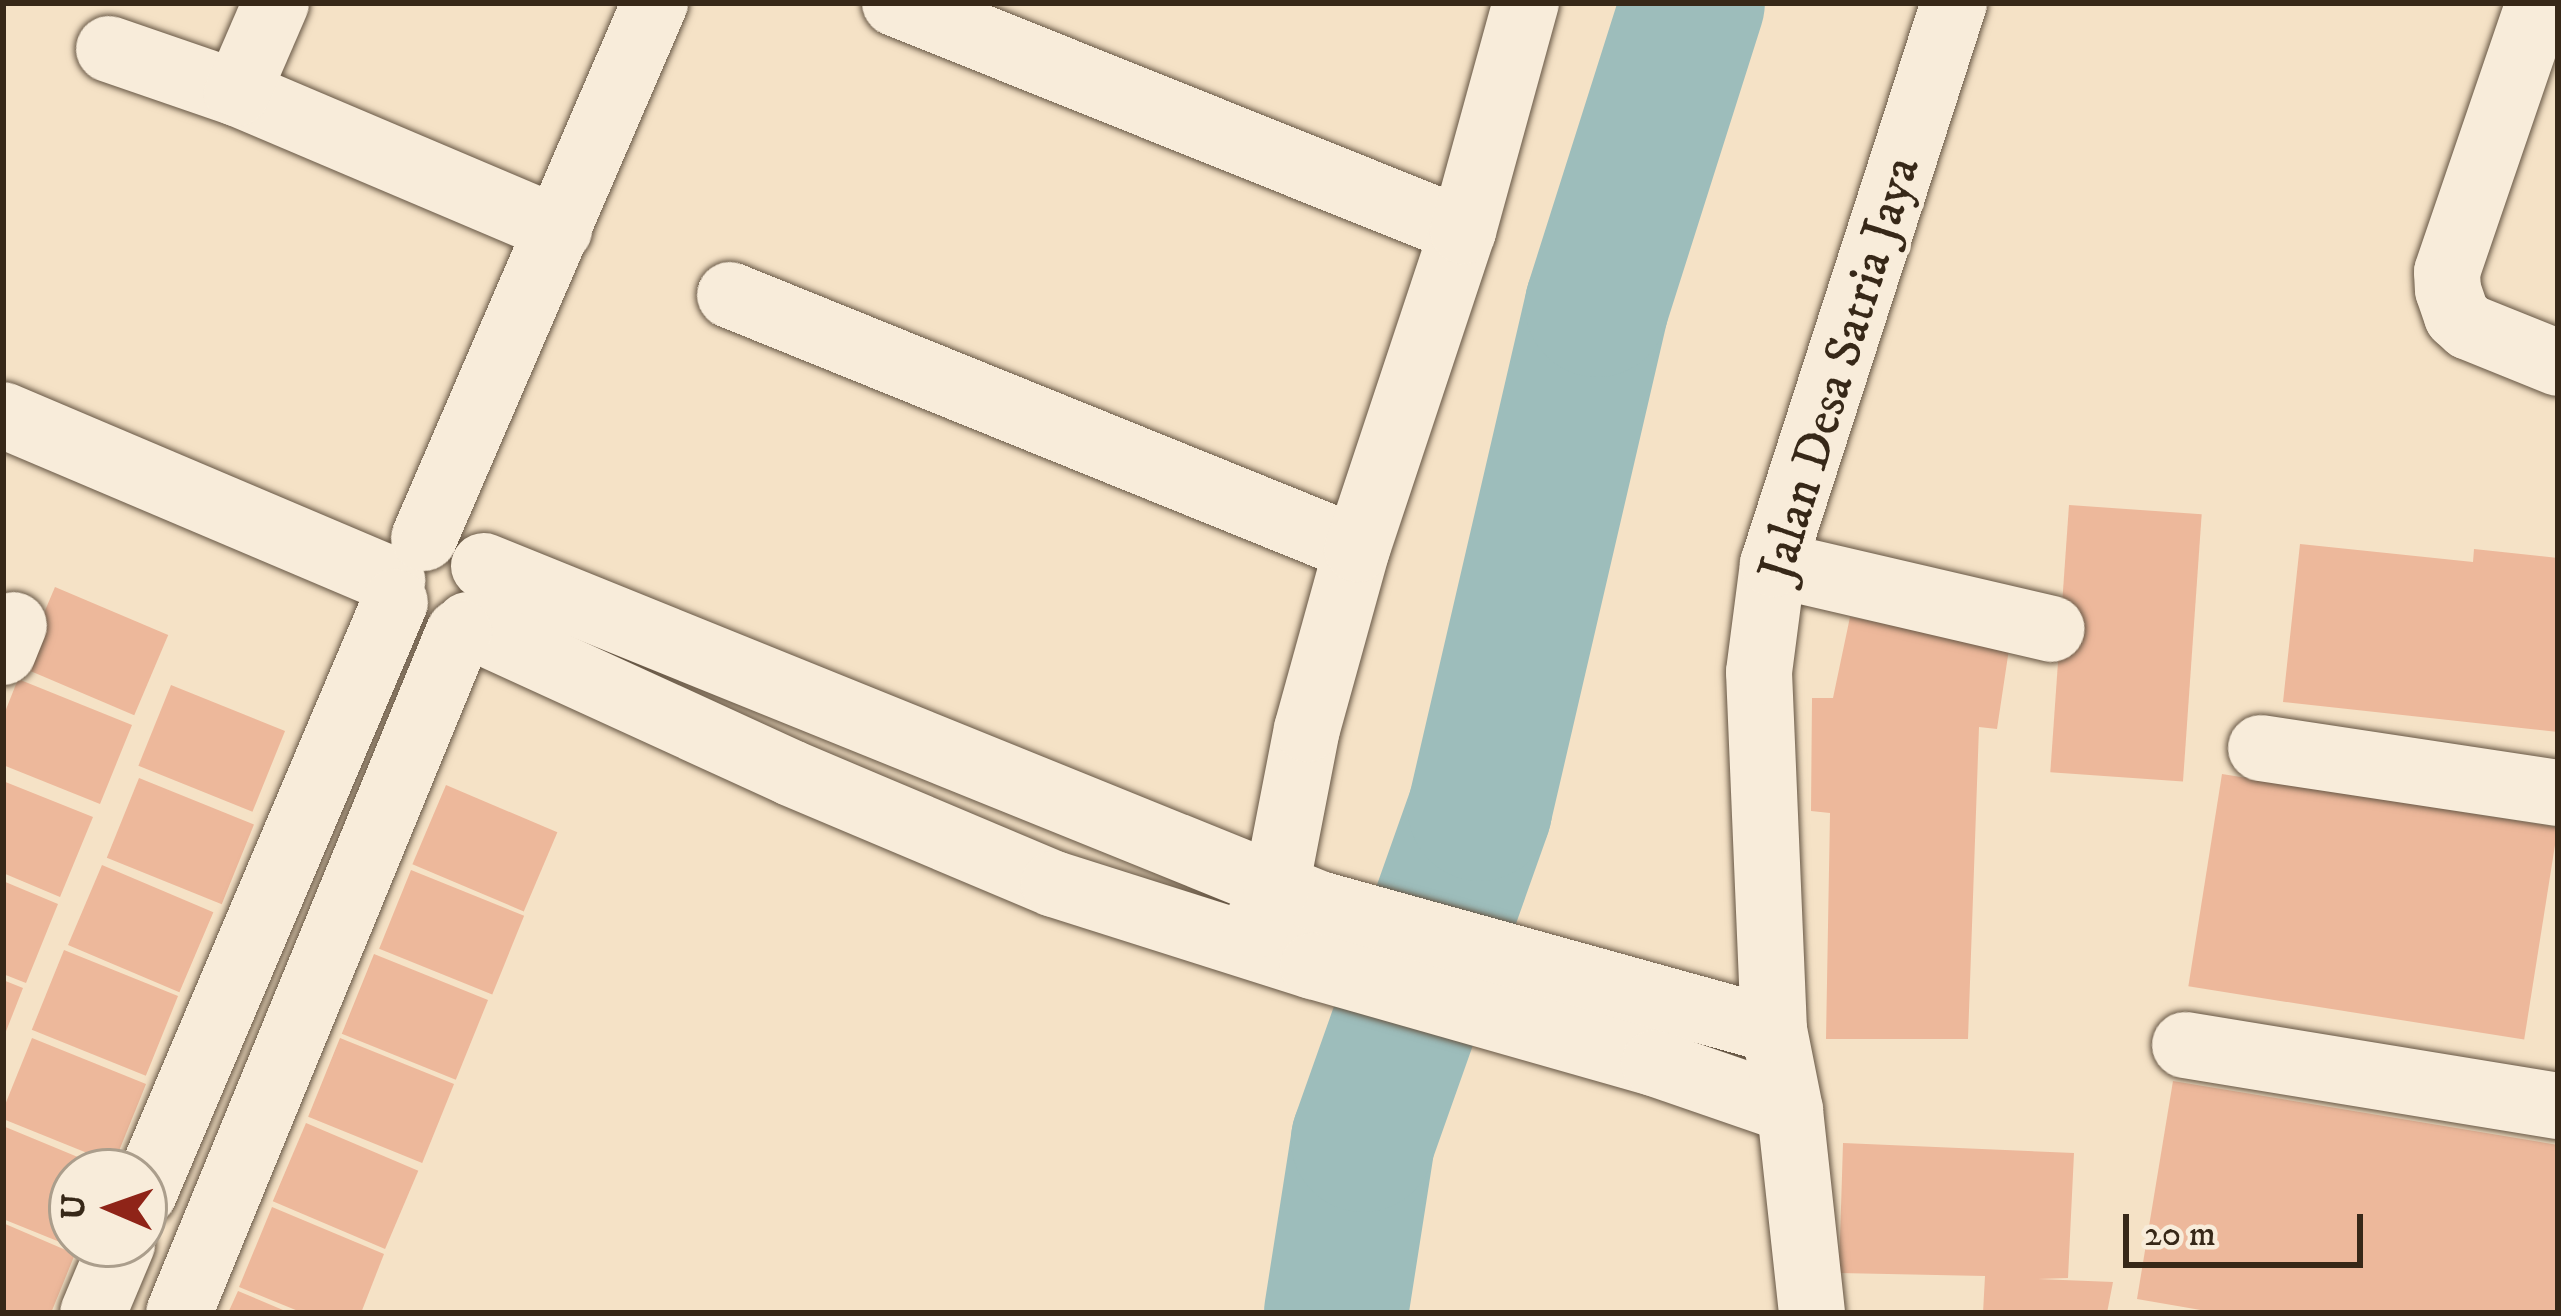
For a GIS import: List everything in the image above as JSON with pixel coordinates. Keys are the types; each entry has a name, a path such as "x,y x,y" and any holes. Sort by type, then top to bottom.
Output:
{"street":[{"path":"237,93 276,3"},
{"path":"163,1148 404,573 559,230 655,3"},
{"path":"895,3 1463,232"},
{"path":"1303,919 1307,729 1357,549 1463,232 1526,3"},
{"name":"Jalan Desa Satria Jaya","path":"1813,1313 1790,1110 1774,1030 1759,672 1773,564 1954,3"},
{"path":"2539,3 2447,272 2457,316 2469,328 2558,363"},
{"path":"109,49 237,93 559,230"},
{"path":"730,295 1357,549"},
{"path":"3,415 404,573"},
{"path":"179,1313 470,608 461,542 404,573"},
{"path":"1773,564 2052,629"},
{"path":"404,573 404,619 419,630 470,608 1303,919 1502,987 1790,1110"},
{"path":"470,608 791,773 1054,884 1245,944 1303,919"},
{"path":"2261,748 2558,793"},
{"path":"1502,987 1774,1030"},
{"path":"2185,1045 2558,1106"},
{"path":"93,1313 112,1268"}],"building":[{"path":"2069,505 2202,514 2183,782 2050,772"},
{"path":"2300,544 2473,562 2474,549 2558,558 2558,732 2283,702"},
{"path":"55,587 168,635 134,715 21,667"},
{"path":"1850,617 2009,649 1997,729 1979,727 1968,1039 1826,1039 1830,813 1811,811 1812,698 1833,698"},
{"path":"18,679 132,725 100,804 3,765 3,717"},
{"path":"171,685 285,731 252,812 138,766"},
{"path":"2222,774 2558,827 2524,1040 2188,986"},
{"path":"139,778 254,824 222,904 107,858"},
{"path":"3,781 93,817 60,897 3,873"},
{"path":"446,785 557,832 524,911 412,864"},
{"path":"102,865 213,912 179,992 68,945"},
{"path":"411,870 524,916 492,995 379,949"},
{"path":"3,881 58,904 26,983 3,974"},
{"path":"64,950 178,996 146,1076 32,1030"},
{"path":"374,954 488,1000 456,1080 342,1034"},
{"path":"3,980 23,988 3,1039"},
{"path":"32,1038 146,1084 120,1148 75,1148 3,1119"},
{"path":"340,1038 454,1084 422,1163 308,1117"},
{"path":"2173,1081 2558,1145 2558,1313 2218,1313 2137,1299"},
{"path":"306,1123 418,1171 385,1249 273,1201"},
{"path":"3,1126 56,1148 48,1148 48,1237 3,1219"},
{"path":"1843,1143 2074,1153 2068,1278 2038,1279 2113,1282 2107,1313 1983,1313 1985,1276 1839,1273"},
{"path":"272,1207 384,1254 361,1313 303,1313 239,1287"},
{"path":"3,1223 48,1242 48,1268 69,1268 51,1313 3,1313"},
{"path":"238,1291 290,1313 228,1313"}],"waterway":[{"path":"1336,1313 1363,1140 1480,809 1597,305 1693,3"}]}
